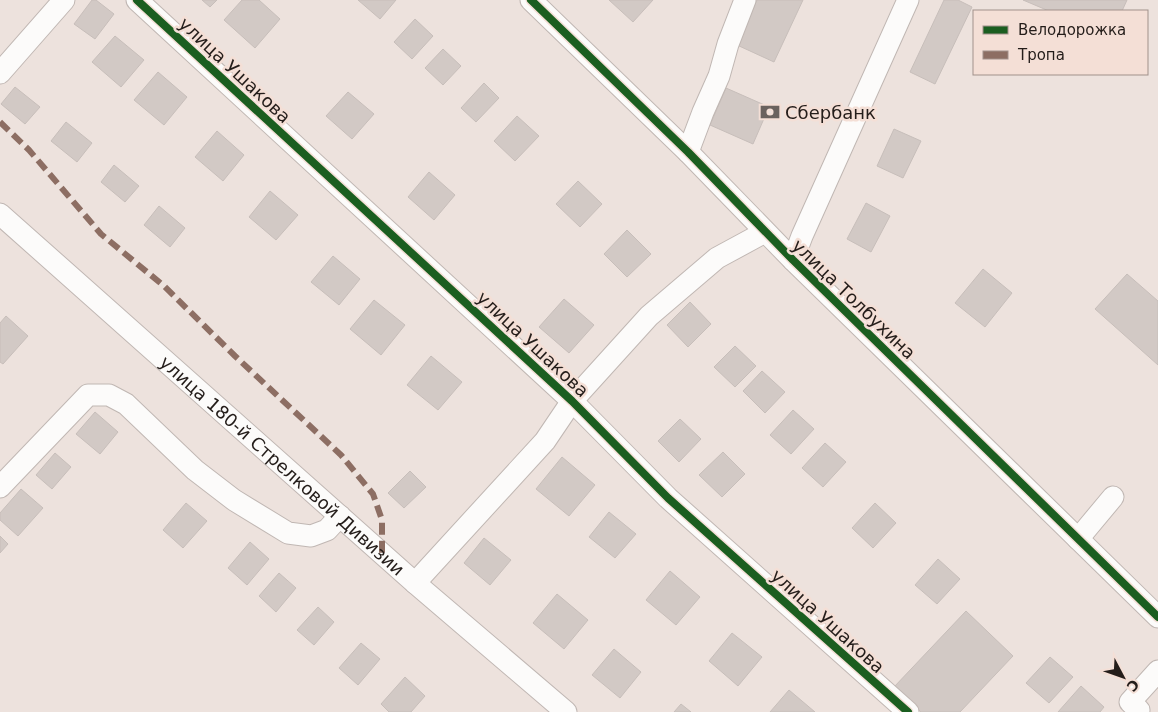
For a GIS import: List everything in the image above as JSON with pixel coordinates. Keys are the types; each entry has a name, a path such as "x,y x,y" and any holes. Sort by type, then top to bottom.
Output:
{"street":[{"path":"0,73 64,0"},
{"name":"улица Ушакова","path":"137,0 572,401 668,498 908,712"},
{"name":"улица Толбухина","path":"531,0 688,152 792,260 1158,617"},
{"path":"688,152 719,76 728,44 745,0"},
{"path":"792,260 908,0"},
{"name":"улица 180-й Стрелковой Дивизии","path":"0,214 415,583 566,712"},
{"path":"415,583 545,441 572,401 649,316 717,258 765,232"},
{"path":"0,487 88,394 109,394 126,404 195,470 234,500 288,533 311,536 327,530 340,516"},
{"path":"1078,539 1113,498"},
{"path":"1139,710 1130,702 1158,671"}],"building":[{"path":"92,0 96,0 114,14 95,39 74,24"},
{"path":"202,0 217,0 210,7"},
{"path":"242,0 259,0 280,19 255,48 224,20"},
{"path":"358,0 396,0 380,19"},
{"path":"609,0 653,0 633,22"},
{"path":"757,0 803,0 774,62 737,45"},
{"path":"944,0 958,0 972,7 935,84 910,72"},
{"path":"1023,0 1127,0 1122,10 1047,10"},
{"path":"415,19 433,36 412,59 394,42"},
{"path":"115,36 144,60 121,87 92,62"},
{"path":"443,49 461,66 443,85 425,68"},
{"path":"158,72 187,97 164,125 134,100"},
{"path":"484,83 499,98 476,122 461,108"},
{"path":"15,87 40,107 25,124 1,104"},
{"path":"726,88 769,107 753,144 710,125"},
{"path":"348,92 374,114 352,139 326,116"},
{"path":"517,116 539,136 515,161 494,141"},
{"path":"66,122 92,143 77,162 51,141"},
{"path":"894,129 921,141 903,178 877,166"},
{"path":"217,131 244,155 223,181 195,157"},
{"path":"114,165 139,186 125,202 101,182"},
{"path":"429,172 455,195 434,220 408,197"},
{"path":"578,181 602,204 580,227 556,204"},
{"path":"270,191 298,215 276,240 249,217"},
{"path":"866,203 890,216 871,252 847,239"},
{"path":"159,206 185,228 170,247 144,225"},
{"path":"627,230 651,254 627,277 604,254"},
{"path":"333,256 360,279 339,305 311,282"},
{"path":"983,269 1012,293 985,327 955,303"},
{"path":"1127,274 1158,301 1158,365 1095,309"},
{"path":"564,299 594,325 569,353 539,327"},
{"path":"374,300 405,325 381,355 350,329"},
{"path":"690,302 711,324 688,347 667,325"},
{"path":"6,316 28,336 3,364 0,362 0,323"},
{"path":"735,346 756,366 735,387 714,367"},
{"path":"431,356 462,382 438,410 407,385"},
{"path":"762,371 785,392 765,413 743,391"},
{"path":"793,410 814,429 791,454 770,435"},
{"path":"95,412 118,432 100,454 76,434"},
{"path":"680,419 701,439 679,462 658,441"},
{"path":"825,443 846,462 823,487 802,468"},
{"path":"723,452 745,474 722,497 699,475"},
{"path":"55,453 71,467 52,489 36,475"},
{"path":"562,457 595,485 569,516 536,489"},
{"path":"410,471 426,487 404,508 388,493"},
{"path":"21,489 43,508 18,536 0,520 0,513"},
{"path":"186,503 207,521 183,548 163,530"},
{"path":"875,503 896,523 873,548 852,528"},
{"path":"609,512 636,534 615,558 589,537"},
{"path":"0,536 8,544 0,553"},
{"path":"484,538 511,560 490,585 464,563"},
{"path":"250,542 269,559 247,585 228,568"},
{"path":"938,559 960,579 937,604 915,585"},
{"path":"670,571 700,597 676,625 646,600"},
{"path":"279,573 296,588 276,612 259,596"},
{"path":"557,594 588,620 564,649 533,623"},
{"path":"318,607 334,622 314,645 297,630"},
{"path":"966,611 1013,656 960,712 921,712 894,687"},
{"path":"732,633 762,657 738,686 709,661"},
{"path":"361,643 380,659 358,685 339,668"},
{"path":"614,649 641,672 620,698 592,675"},
{"path":"1050,657 1073,677 1049,703 1026,683"},
{"path":"405,677 425,696 411,712 389,712 381,704"},
{"path":"1081,686 1104,707 1100,712 1058,712"},
{"path":"789,690 815,712 770,712"},
{"path":"681,704 691,712 674,712"}],"marked path":[{"path":"0,122 29,150 101,234 164,286 235,356 341,455 373,494 382,520 382,553"}],"cycle path":[{"path":"137,0 572,401 668,498 908,712"},
{"path":"531,0 688,152 793,260 1158,617"}],"place":[{"name":"Сбербанк","path":"770,112"}]}
